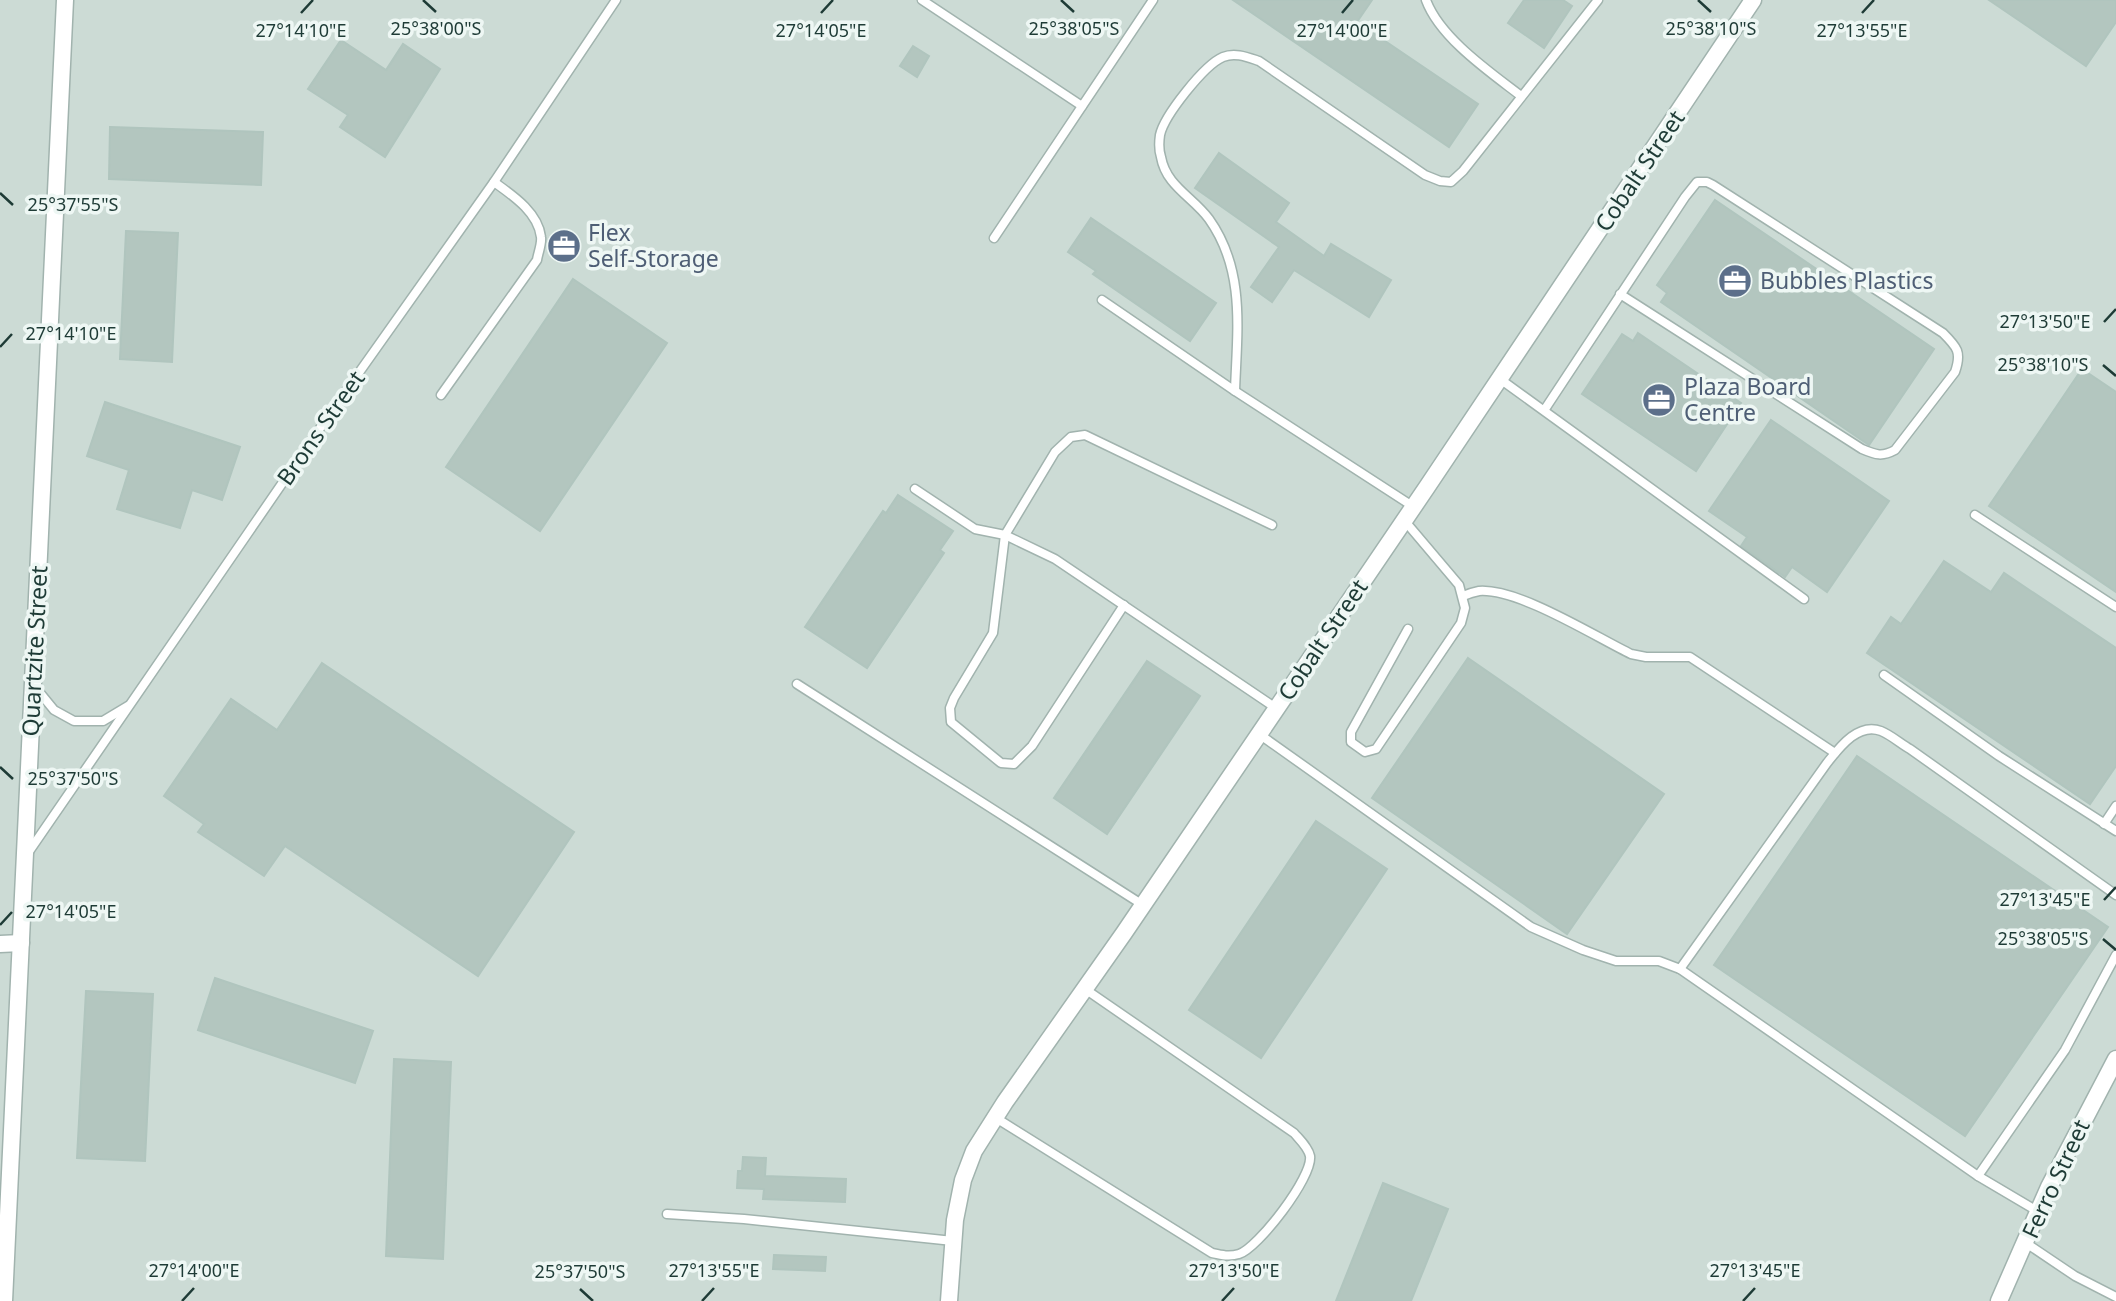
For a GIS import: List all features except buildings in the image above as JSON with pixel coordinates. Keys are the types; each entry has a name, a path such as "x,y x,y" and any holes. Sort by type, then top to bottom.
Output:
{"street":[{"name":"Quartzite Street","path":"5,1301 65,0"},
{"name":"Cobalt Street","path":"949,1301 953,1241 963,1180 974,1151 1409,514 1753,0"},
{"path":"0,944 21,943"},
{"name":"Ferro Street","path":"2000,1301 2049,1187 2116,1059"}],"lane":[{"name":"Brons Street","path":"26,855 494,182 616,0"},
{"path":"922,0 937,4 1082,106"},
{"path":"994,238 1153,0"},
{"path":"1426,0 1442,26 1470,56 1521,96"},
{"path":"1235,391 1238,296 1231,266 1221,237 1207,217 1170,181 1161,158 1159,137 1165,122 1206,68 1224,56 1242,54 1259,61 1424,175 1440,181 1451,181 1598,0"},
{"path":"441,395 537,260 542,238 534,218 515,197 494,182"},
{"path":"1545,409 1620,294 1692,186 1697,182 1707,182 1943,332 1956,346 1959,359 1955,372 1895,450 1884,456 1877,456 1620,294"},
{"path":"1102,300 1409,514 1452,575 1463,596 1465,608 1461,622 1376,749 1365,752 1351,742 1351,732 1408,629"},
{"path":"1500,379 1804,599"},
{"path":"1124,605 1032,746 1014,764 1001,763 955,726 949,717 954,698 993,633 1005,535 1055,452 1071,437 1085,435 1272,525"},
{"path":"915,489 975,529 1005,535 1055,559 1276,708"},
{"path":"1975,515 2116,607"},
{"path":"1463,596 1479,591 1533,604 1630,654 1646,657 1690,657 1835,752"},
{"path":"1884,675 1999,756 2116,831"},
{"path":"797,684 1143,905"},
{"path":"33,685 54,710 74,721 103,721 130,704"},
{"path":"1680,969 1835,752 1848,739 1870,729 1881,731 1910,749 2116,895"},
{"path":"1259,733 1531,927 1616,961 1659,961 1680,969 1978,1176 2039,1212"},
{"path":"2104,824 2116,806"},
{"path":"1978,1176 2065,1050 2116,955"},
{"path":"996,1118 1212,1253 1226,1256 1240,1254 1256,1244 1297,1189 1307,1171 1310,1156 1305,1144 1294,1133 1085,989"},
{"path":"667,1214 744,1219 953,1241"},
{"path":"2026,1243 2075,1276 2116,1297"}],"shaded area":[{"path":"0,0 2116,0 2116,1301 0,1301"}],"place":[{"name":"Flex Self-Storage","path":"564,246"},
{"name":"Bubbles Plastics","path":"1735,281"},
{"name":"Plaza Board Centre","path":"1659,400"}]}
